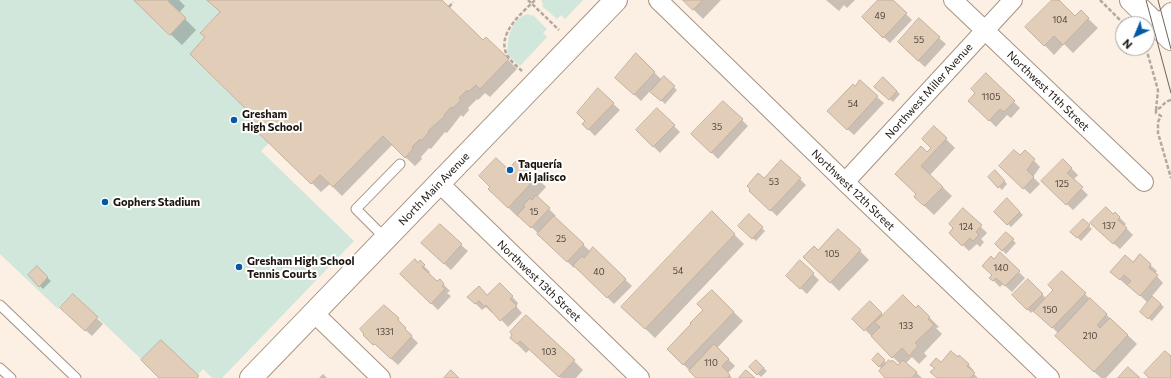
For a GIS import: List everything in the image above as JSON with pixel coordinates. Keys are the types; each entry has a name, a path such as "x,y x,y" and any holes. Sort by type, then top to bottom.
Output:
{"street":[{"name":"North Main Avenue","path":"251,378 616,0"},
{"name":"Northwest 12th Street","path":"658,0 845,182 1050,378"},
{"name":"Northwest 11th Street","path":"953,0 1144,182"},
{"name":"Northwest Miller Avenue","path":"845,182 1013,0"},
{"path":"1131,0 1167,26"},
{"name":"Northwest 13th Street","path":"439,184 640,378"},
{"path":"314,313 381,378"}],"lane":[{"path":"386,239 356,210 400,164"},
{"path":"0,305 76,378"},
{"path":"0,368 11,378"}],"path":[{"path":"528,0 573,44"},
{"path":"535,0 512,24 506,39 505,50 507,56 535,83"},
{"path":"1100,0 1116,16"},
{"path":"449,7 453,2"},
{"path":"1148,56 1158,90 1156,113 1161,116 1158,122 1158,133 1171,178"},
{"path":"1156,110 1164,101 1171,100"}],"green space":[{"name":"Gophers Stadium","path":"0,0 207,0 220,12 200,32 205,37 190,54 254,117 248,123 269,143 261,151 354,241 222,378 212,378 203,369 198,375 142,360 73,294 58,309 0,254"},
{"path":"541,0 583,0 565,19 561,15 557,19 542,6 543,4"},
{"path":"528,14 533,15 547,29 543,33 547,37 520,66 508,55 509,36 517,20"}],"building":[{"path":"134,0 169,0 168,1 186,18 170,35"},
{"path":"207,0 442,0 483,40 486,37 509,59 480,89 476,85 468,92 467,90 459,98 461,100 453,108 451,107 444,115 445,116 428,131 429,132 421,141 420,139 412,147 413,149 405,158 383,136 333,187 320,175 311,184 248,123 254,117 190,54 205,37 200,33 220,12"},
{"path":"683,0 703,0 693,10"},
{"path":"878,0 893,0 907,13 883,38 862,17"},
{"path":"1052,0 1059,0 1075,16 1081,10 1089,18 1063,45 1054,36 1044,46 1025,27"},
{"path":"919,18 940,37 918,61 898,42"},
{"path":"636,53 655,72 634,95 615,78"},
{"path":"986,73 1015,101 1004,112 1000,109 989,121 968,101 975,93 971,89"},
{"path":"664,76 675,86 661,101 650,92"},
{"path":"883,77 897,91 889,100 874,87"},
{"path":"860,80 878,96 847,130 827,111 853,84 855,86"},
{"path":"598,88 614,103 588,130 582,124 585,121 577,113"},
{"path":"723,101 743,119 711,153 691,134"},
{"path":"657,108 675,125 653,147 636,130"},
{"path":"934,126 947,138 921,166 943,187 924,206 914,197 916,194 895,174 921,146 927,152 931,148 922,139"},
{"path":"1014,150 1020,155 1025,150 1035,159 1027,170 1034,177 1023,189 999,166"},
{"path":"496,158 508,169 518,159 537,177 508,208 488,189 490,187 479,176"},
{"path":"1063,159 1072,168 1067,173 1083,187 1066,205 1041,181"},
{"path":"781,160 801,178 770,211 749,191 750,189 747,186 758,173 764,178"},
{"path":"995,170 1005,181 998,188 988,177"},
{"path":"536,195 550,208 531,228 517,215 525,207 523,205 530,198 532,200"},
{"path":"1007,198 1020,212 1007,225 994,212"},
{"path":"1106,207 1113,214 1115,212 1120,217 1118,220 1127,228 1113,244 1090,223"},
{"path":"963,208 982,225 976,232 979,235 973,241 970,238 962,246 949,233 953,228 949,224"},
{"path":"712,211 735,234 645,329 621,307"},
{"path":"749,214 763,227 752,239 738,226"},
{"path":"554,216 584,244 567,262 537,234"},
{"path":"1083,219 1090,225 1077,238 1070,232"},
{"path":"440,224 462,244 444,264 421,243"},
{"path":"838,229 861,250 830,283 803,257 814,246 818,250"},
{"path":"1006,232 1014,239 1002,251 995,244"},
{"path":"593,247 626,279 607,298 573,265 582,256 584,258"},
{"path":"1000,252 1020,271 1005,286 996,278 993,281 989,278 992,275 982,266 991,256 994,259"},
{"path":"1140,254 1151,264 1149,268 1158,275 1140,296 1127,285 1131,281 1124,275 1120,280 1110,272 1125,255 1133,262"},
{"path":"415,259 418,263 420,260 425,265 422,267 437,281 440,279 444,284 442,286 445,289 431,304 400,274"},
{"path":"800,260 814,273 800,289 786,276"},
{"path":"37,266 48,277 39,287 28,275"},
{"path":"1062,271 1086,293 1052,328 1033,311 1053,290 1048,285"},
{"path":"1028,279 1043,294 1027,310 1012,295"},
{"path":"500,283 513,296 510,299 517,306 500,321 486,305 485,307 479,301 475,304 467,297 479,286 487,295"},
{"path":"712,290 734,312 683,365 667,349 703,310 697,304"},
{"path":"73,294 98,317 85,331 60,308"},
{"path":"903,295 916,308 918,305 930,317 928,319 934,325 915,343 918,346 909,356 902,348 892,358 871,336 880,327 875,323"},
{"path":"1152,296 1161,304 1148,319 1140,312"},
{"path":"1090,298 1107,314 1097,325 1100,328 1110,318 1128,335 1094,372 1055,336"},
{"path":"870,301 882,313 864,331 852,319"},
{"path":"384,305 399,318 398,320 412,336 391,359 375,344 373,345 363,335 364,334 360,329"},
{"path":"526,315 575,360 559,377 520,341 517,344 510,338 512,335 510,332"},
{"path":"161,340 199,376 197,378 159,378 141,360"},
{"path":"714,344 729,359 722,366 730,375 727,378 696,378 689,371"},
{"path":"951,351 958,357 959,355 969,364 967,366 975,373 970,378 937,378 930,372 935,368 930,365 936,358 941,362"},
{"path":"1165,351 1171,356 1171,378 1149,378 1144,373"},
{"path":"878,353 885,360 879,367 872,360"},
{"path":"756,360 764,368 757,375 749,367"},
{"path":"889,360 891,362 892,360 898,365 903,360 917,372 912,378 885,378 879,371"},
{"path":"1128,367 1140,378 1118,378"},
{"path":"451,370 459,378 444,378"},
{"path":"746,370 755,378 739,378"}],"tram line":[{"path":"1146,0 1171,93"},
{"path":"1158,0 1171,49"}],"place":[{"name":"Gresham High School","path":"234,120"},
{"name":"Taquería Mi Jalisco","path":"510,170"},
{"name":"Gophers Stadium","path":"105,202"},
{"name":"Gresham High School Tennis Courts","path":"239,267"}]}
